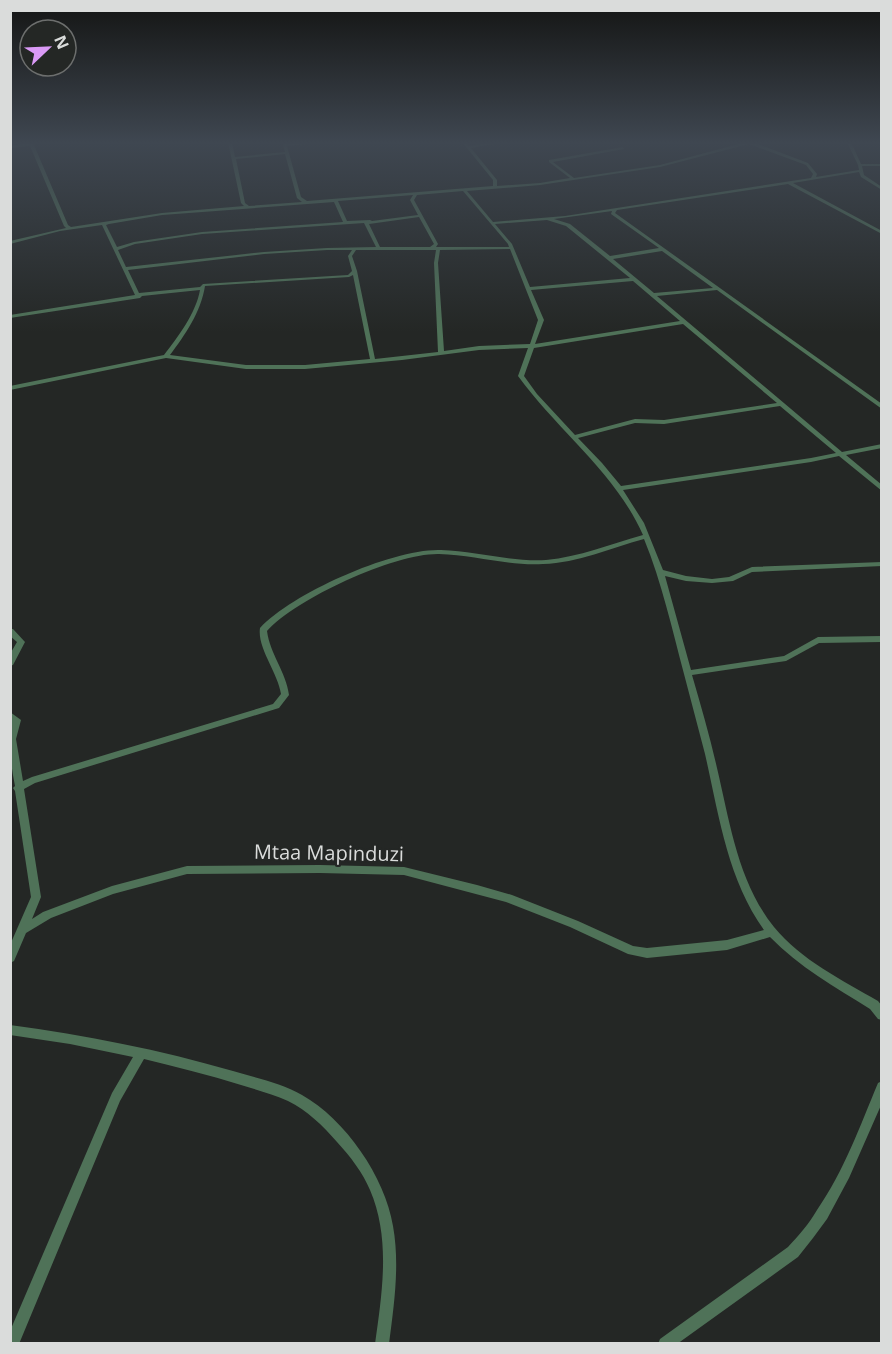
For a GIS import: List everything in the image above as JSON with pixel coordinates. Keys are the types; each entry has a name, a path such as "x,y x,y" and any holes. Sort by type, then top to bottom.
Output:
{"street":[{"path":"58,205 66,226 70,228"},
{"path":"10,243 70,228 162,214 269,205"},
{"path":"337,205 345,222"},
{"path":"414,205 436,244 431,249"},
{"path":"477,205 511,248 541,320 521,376 534,395 621,488 646,536 661,572 732,848 755,909 772,932 806,961 878,1006 882,1015"},
{"path":"492,223 563,219 647,205"},
{"path":"833,205 882,233"},
{"path":"614,211 882,407"},
{"path":"115,249 134,243 202,233 419,216"},
{"path":"563,219 882,489"},
{"path":"370,221 366,225 379,249"},
{"path":"107,223 104,225 135,293 140,296"},
{"path":"125,269 264,253 356,249 511,248"},
{"path":"356,249 350,256 373,361"},
{"path":"438,249 436,263 441,353"},
{"path":"609,258 664,249"},
{"path":"10,317 201,288 210,283 340,278 355,272"},
{"path":"529,290 634,279"},
{"path":"166,356 183,334 201,298 201,288"},
{"path":"653,295 718,289"},
{"path":"10,388 166,356 246,367 278,368 373,361 479,348 532,346 684,322"},
{"path":"575,438 635,421 664,422 783,404"},
{"path":"621,488 882,446"},
{"path":"17,783 276,706 285,694 285,685 263,639 263,630 278,614 305,597 414,553 457,553 546,562 613,548 646,536"},
{"path":"661,572 688,579 723,580 755,569 774,570 828,564 880,564 882,573"},
{"path":"10,631 21,642 10,663"},
{"path":"687,672 786,658 818,640 882,639"},
{"path":"10,715 17,720 12,739 36,897 25,929 10,958"},
{"name":"Mtaa Mapinduzi","path":"25,929 47,915 112,890 187,870 320,869 404,871 477,888 574,924 632,951 648,953 727,945 772,932"},
{"path":"10,1030 84,1040 203,1067 293,1096 308,1105 357,1155 376,1188 385,1224 392,1275 382,1344"},
{"path":"12,1344 116,1097 141,1053"},
{"path":"665,1344 793,1251 820,1220 850,1166 882,1088"}]}
